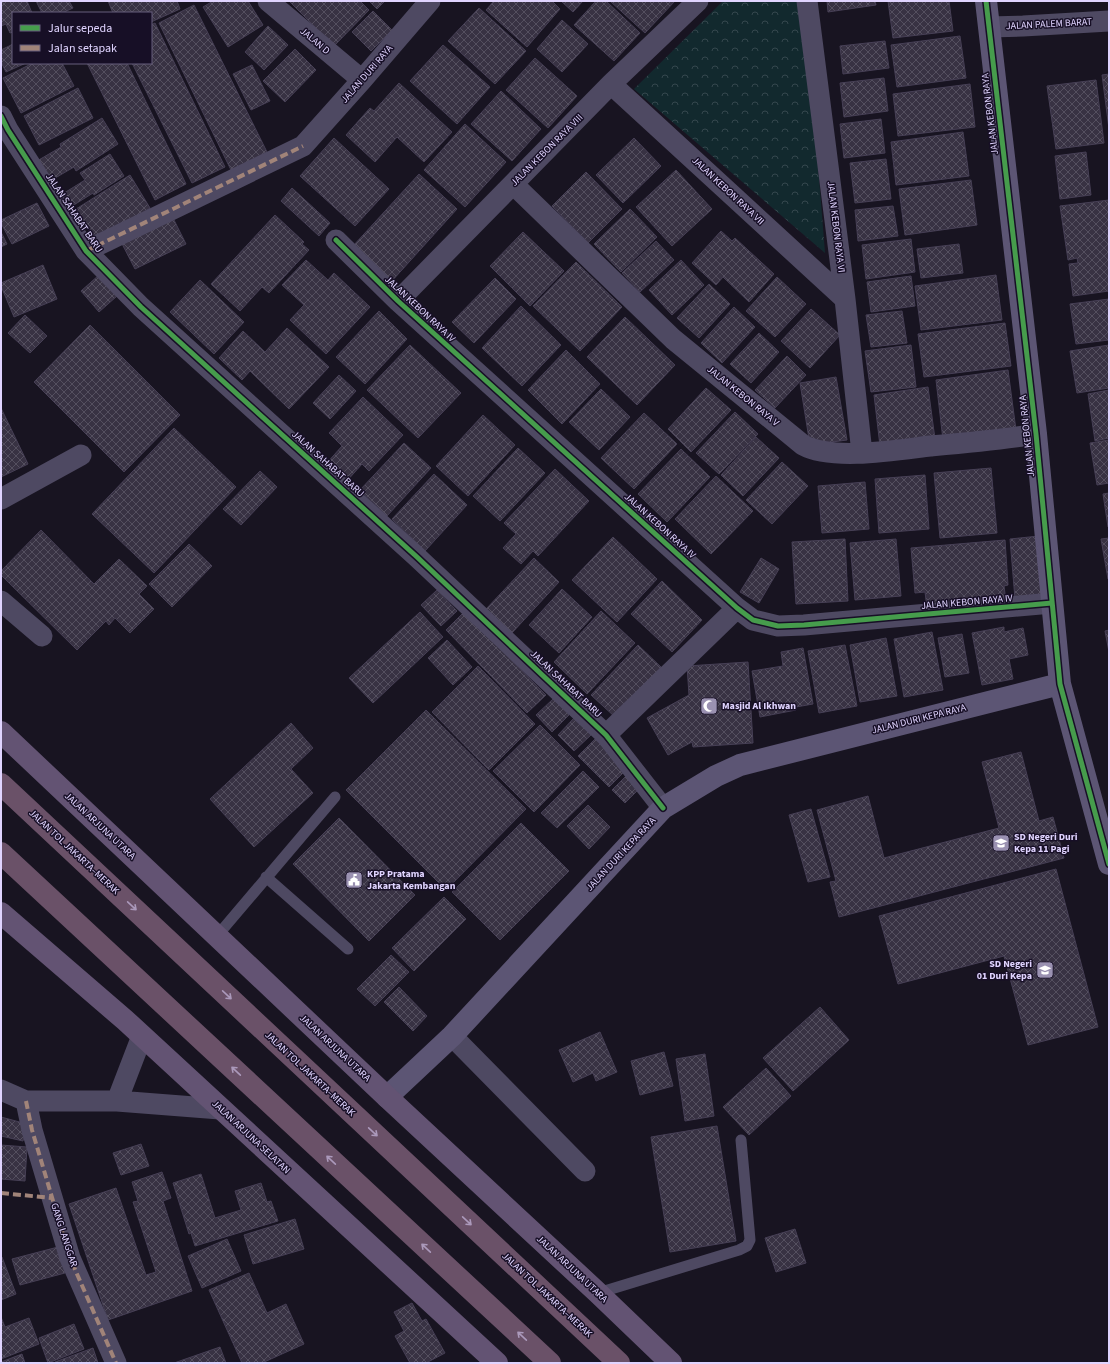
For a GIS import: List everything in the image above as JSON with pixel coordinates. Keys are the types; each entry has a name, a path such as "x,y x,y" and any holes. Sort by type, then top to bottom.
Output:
{"highway":[{"name":"JALAN TOL JAKARTA–MERAK","path":"1,784 619,1363"},
{"path":"1,853 550,1363"}],"main road":[{"name":"JALAN ARJUNA UTARA","path":"1,732 671,1363"},
{"name":"JALAN ARJUNA SELATAN","path":"1,913 142,1036 497,1363"}],"street":[{"name":"JALAN D","path":"268,1 362,80"},
{"name":"JALAN DURI RAYA","path":"86,251 302,146 362,80 430,1"},
{"name":"JALAN KEBON RAYA VIII","path":"398,301 611,84 698,1"},
{"name":"JALAN KEBON RAYA VI","path":"807,1 845,299 862,453"},
{"name":"JALAN KEBON RAYA","path":"986,1 1036,434 1060,684 1109,864"},
{"name":"JALAN PALEM BARAT","path":"989,27 1109,21"},
{"name":"JALAN KEBON RAYA VII","path":"611,84 845,299"},
{"name":"JALAN SAHABAT BARU","path":"1,116 8,130 86,251 141,307 417,557 606,735 660,803"},
{"name":"JALAN KEBON RAYA V","path":"513,184 673,339 803,445 819,452 862,453 1007,439 1036,434"},
{"name":"JALAN KEBON RAYA IV","path":"336,240 398,301 737,608 753,620 778,626 1052,603"},
{"path":"1,499 81,455"},
{"path":"1,602 42,636"},
{"path":"606,735 737,608"},
{"name":"JALAN DURI KEPA RAYA","path":"387,1097 452,1036 660,803 740,765 1060,684"},
{"path":"120,1093 142,1036"},
{"path":"452,1036 585,1172"},
{"path":"1,1090 26,1101 120,1093 220,1109"},
{"name":"GANG LANGGAR","path":"26,1101 32,1130 70,1258 116,1363"}],"lane":[{"path":"216,936 335,797"},
{"path":"266,877 348,949"},
{"path":"598,1293 739,1250 747,1246 750,1240 741,1140"}],"green space":[{"path":"723,1 805,1 825,253 634,89"}],"building":[{"path":"1,1 27,1 32,12 12,12 12,32 10,33 6,24 1,26"},
{"path":"36,1 69,1 73,8 64,12 42,12"},
{"path":"108,1 177,1 180,9 152,22 152,12 113,12"},
{"path":"213,1 248,1 263,25 228,47 203,7"},
{"path":"289,1 360,1 369,10 334,46"},
{"path":"369,1 385,1 377,9"},
{"path":"494,1 552,1 560,9 527,47 486,10"},
{"path":"561,1 583,1 573,12"},
{"path":"596,1 606,1 640,33 614,61 574,25"},
{"path":"610,1 675,1 645,33"},
{"path":"827,1 875,1 876,5 828,12"},
{"path":"888,1 949,1 953,31 893,38"},
{"path":"194,5 267,152 231,170 159,23"},
{"path":"479,8 526,51 495,84 448,41"},
{"path":"373,11 392,30 371,51 352,32"},
{"path":"562,20 588,44 562,72 537,49"},
{"path":"155,23 225,167 192,183 132,64 152,64 152,24"},
{"path":"268,26 288,45 264,70 245,52"},
{"path":"960,36 966,78 897,87 891,45"},
{"path":"885,41 889,68 843,74 840,46"},
{"path":"12,44 12,64 24,64 6,72 1,62 1,50"},
{"path":"443,45 490,87 457,124 410,81"},
{"path":"295,49 316,70 285,102 263,81"},
{"path":"535,58 577,96 548,128 506,90"},
{"path":"31,64 63,64 74,86 21,113 3,78"},
{"path":"87,64 127,64 186,184 155,200"},
{"path":"252,65 270,101 251,110 233,74"},
{"path":"1109,74 1109,129 1102,75"},
{"path":"884,78 888,111 844,117 840,83"},
{"path":"1096,80 1104,143 1056,149 1047,86"},
{"path":"399,83 452,132 424,162 397,137 375,162 346,135 370,108 374,111"},
{"path":"970,84 975,127 898,136 893,94"},
{"path":"78,88 93,118 39,145 24,116"},
{"path":"501,91 541,129 512,161 471,124"},
{"path":"102,118 118,144 76,171 74,167 50,181 37,161 61,147 60,144"},
{"path":"881,119 885,153 844,158 840,124"},
{"path":"465,124 506,162 465,207 424,170"},
{"path":"963,132 969,176 896,185 891,142"},
{"path":"334,138 389,189 355,226 300,176"},
{"path":"634,138 661,166 623,203 596,175"},
{"path":"1086,152 1091,195 1060,199 1055,156"},
{"path":"110,154 124,176 94,195 93,193 69,208 61,195 85,180 80,173"},
{"path":"886,159 891,199 855,203 850,163"},
{"path":"676,170 712,209 672,246 636,207"},
{"path":"586,172 622,209 588,243 552,206"},
{"path":"419,174 457,209 391,282 353,246"},
{"path":"130,175 150,208 96,242 76,209"},
{"path":"971,180 977,225 905,235 899,189"},
{"path":"292,188 330,223 319,236 281,201"},
{"path":"1109,200 1109,291 1073,296 1069,264 1078,263 1077,258 1068,260 1060,206"},
{"path":"37,203 49,226 12,244 1,223 1,220"},
{"path":"893,206 898,236 858,241 855,210"},
{"path":"630,209 657,237 621,272 594,244"},
{"path":"170,212 186,244 135,269 119,238"},
{"path":"275,215 304,242 302,244 309,250 269,293 262,287 240,311 211,284"},
{"path":"721,231 732,241 735,238 774,274 749,302 723,277 716,285 692,263"},
{"path":"1,232 7,244 1,247"},
{"path":"523,232 564,271 530,306 490,266"},
{"path":"911,239 915,272 866,279 862,245"},
{"path":"656,241 674,260 640,292 622,273"},
{"path":"959,244 963,273 921,278 917,249"},
{"path":"306,260 328,280 334,273 370,307 326,354 290,320 304,305 282,285"},
{"path":"681,260 704,285 672,315 649,290"},
{"path":"576,262 622,307 580,351 533,306"},
{"path":"43,265 57,299 14,317 1,283"},
{"path":"99,275 117,296 99,312 81,291"},
{"path":"996,275 1002,320 921,330 915,286"},
{"path":"911,276 915,306 871,312 867,282"},
{"path":"777,277 806,304 775,337 746,311"},
{"path":"495,278 516,299 474,343 452,322"},
{"path":"200,280 244,322 214,354 170,312"},
{"path":"709,284 730,304 699,338 677,318"},
{"path":"1109,299 1109,340 1076,344 1070,304"},
{"path":"521,306 561,345 522,386 482,348"},
{"path":"734,307 755,327 722,363 701,343"},
{"path":"811,309 840,335 810,368 781,341"},
{"path":"379,311 407,339 365,384 336,357"},
{"path":"902,311 907,343 871,347 866,315"},
{"path":"25,315 47,336 30,353 8,333"},
{"path":"625,317 675,365 637,405 587,357"},
{"path":"1005,323 1011,366 924,377 918,334"},
{"path":"90,325 180,415 124,472 34,382"},
{"path":"287,328 329,367 289,409 250,371 242,380 219,358 243,331 265,352"},
{"path":"759,333 779,352 751,383 730,364"},
{"path":"410,345 461,393 418,438 367,390"},
{"path":"911,345 916,387 871,392 865,351"},
{"path":"1109,345 1109,388 1077,393 1070,351"},
{"path":"566,350 600,384 562,424 528,390"},
{"path":"787,356 806,375 775,408 755,390"},
{"path":"1008,370 1016,430 943,440 936,380"},
{"path":"339,375 356,391 330,419 313,403"},
{"path":"836,377 847,440 810,445 800,383"},
{"path":"928,387 935,439 880,446 874,395"},
{"path":"706,388 731,410 691,452 668,429"},
{"path":"601,389 630,417 599,450 569,422"},
{"path":"1109,390 1109,438 1095,441 1088,394"},
{"path":"363,397 403,435 369,471 362,464 346,482 326,464 342,446 329,433"},
{"path":"1,408 28,464 1,477"},
{"path":"735,412 758,434 719,474 696,453"},
{"path":"644,413 677,444 634,489 601,458"},
{"path":"483,415 515,445 468,496 436,466"},
{"path":"174,428 236,487 154,573 92,514"},
{"path":"756,437 779,458 743,496 721,475"},
{"path":"1109,440 1109,483 1097,485 1090,443"},
{"path":"404,443 431,468 387,516 360,490"},
{"path":"518,448 545,473 500,521 473,496"},
{"path":"681,449 710,477 667,522 638,494"},
{"path":"782,462 808,486 772,524 746,500"},
{"path":"991,468 997,533 940,538 934,473"},
{"path":"555,469 589,501 538,556 533,551 521,564 503,548 516,534 504,523"},
{"path":"260,471 277,487 241,525 223,509"},
{"path":"434,474 467,505 425,551 392,519"},
{"path":"925,475 929,529 879,533 875,479"},
{"path":"716,476 753,511 711,554 675,519"},
{"path":"865,482 869,529 822,533 818,486"},
{"path":"1109,493 1109,527 1108,527 1103,494"},
{"path":"41,530 94,584 119,559 147,586 139,594 154,609 130,633 115,618 109,625 106,621 77,650 1,575 1,571"},
{"path":"1039,536 1044,597 1015,599 1010,539"},
{"path":"613,537 657,579 617,622 572,580"},
{"path":"1109,538 1109,579 1108,579 1101,539"},
{"path":"845,539 848,601 796,604 792,542"},
{"path":"896,539 901,596 855,600 850,543"},
{"path":"1005,540 1008,585 1004,586 1006,601 927,608 925,592 915,593 911,548"},
{"path":"189,544 212,566 172,607 149,584"},
{"path":"534,558 559,582 511,634 486,609"},
{"path":"761,558 779,569 759,603 740,592"},
{"path":"662,581 702,620 672,652 631,614"},
{"path":"562,589 592,617 559,653 529,625"},
{"path":"437,590 457,611 441,626 421,605"},
{"path":"601,611 635,643 587,694 554,662"},
{"path":"420,612 443,637 373,703 349,678"},
{"path":"464,612 546,695 527,713 446,630"},
{"path":"1004,627 1004,632 1023,628 1028,655 1009,659 1013,679 982,685 972,633"},
{"path":"1109,630 1109,652 1105,631"},
{"path":"932,632 943,690 904,697 894,639"},
{"path":"962,634 969,673 945,677 938,638"},
{"path":"886,638 897,696 860,702 850,645"},
{"path":"447,640 472,667 453,685 428,658"},
{"path":"638,645 661,667 615,717 591,695"},
{"path":"845,645 857,706 819,713 808,651"},
{"path":"803,648 813,704 796,707 796,710 760,717 752,671 783,666 781,652"},
{"name":"Masjid Al Ikhwan","path":"748,662 753,743 693,747 692,742 668,755 647,718 689,695 687,666"},
{"path":"478,666 535,724 489,770 432,712"},
{"path":"553,699 569,715 552,732 536,715"},
{"path":"426,710 526,809 446,890 346,790"},
{"path":"574,718 591,735 574,751 558,735"},
{"path":"291,723 313,748 291,769 313,793 254,847 210,799"},
{"path":"540,725 580,765 534,812 493,771"},
{"path":"595,739 626,770 609,787 578,756"},
{"name":"SD Negeri Duri Kepa 11 Pagi","path":"1021,752 1039,821 1053,817 1064,858 839,917 830,882 836,881 817,810 868,796 884,858 999,828 982,762"},
{"path":"583,771 599,787 557,828 541,813"},
{"path":"628,774 641,787 625,803 612,790"},
{"path":"588,805 610,827 589,849 567,826"},
{"path":"811,809 830,877 808,882 789,815"},
{"name":"KPP Pratama Jakarta Kembangan","path":"339,818 415,895 369,941 293,864"},
{"path":"521,823 569,871 500,940 452,892"},
{"name":"SD Negeri 01 Duri Kepa","path":"1056,869 1098,1027 1028,1045 1004,956 898,984 879,916"},
{"path":"444,897 466,919 414,971 392,948"},
{"path":"391,955 409,972 375,1006 357,989"},
{"path":"399,987 427,1016 413,1031 384,1002"},
{"path":"820,1007 849,1040 793,1091 763,1058"},
{"path":"600,1032 617,1072 596,1081 593,1073 573,1082 559,1050"},
{"path":"664,1052 673,1086 640,1095 631,1061"},
{"path":"705,1054 714,1116 685,1121 676,1059"},
{"path":"766,1068 791,1096 749,1135 723,1107"},
{"path":"1,1117 27,1124 23,1141 1,1136"},
{"path":"717,1126 736,1241 670,1252 651,1137"},
{"path":"141,1144 149,1166 121,1175 113,1153"},
{"path":"1,1145 27,1147 25,1181 1,1179"},
{"path":"162,1172 171,1198 163,1201 192,1291 108,1320 69,1204 116,1188 146,1275 156,1272 133,1202 138,1201 132,1182"},
{"path":"201,1174 215,1218 241,1210 235,1191 261,1183 267,1202 271,1201 278,1221 195,1246 191,1233 189,1234 173,1183"},
{"path":"295,1219 304,1249 253,1264 244,1235"},
{"path":"795,1229 806,1263 776,1272 765,1238"},
{"path":"227,1239 241,1271 202,1288 188,1256"},
{"path":"58,1247 65,1273 20,1285 12,1259"},
{"path":"2,1257 16,1294 1,1300 1,1258"},
{"path":"249,1273 267,1313 286,1304 304,1344 262,1363 242,1363 209,1290"},
{"path":"412,1303 422,1321 426,1319 445,1353 426,1363 410,1363 395,1336 404,1331 394,1312"},
{"path":"1,1317 5,1327 29,1318 39,1344 1,1359"},
{"path":"74,1324 84,1349 48,1363 39,1338"},
{"path":"220,1347 226,1363 174,1363"},
{"path":"93,1348 98,1363 55,1362"},
{"path":"22,1354 25,1363 1,1363 1,1362"}],"marked path":[{"path":"86,251 303,146"},
{"path":"26,1101 32,1130 70,1258 116,1363"},
{"path":"1,1193 52,1198"}],"cycle path":[{"path":"986,1 1036,434 1060,684 1109,864"},
{"path":"1,116 8,130 86,251 141,307 417,557 606,735 663,808"},
{"path":"336,240 398,301 737,608 753,620 778,626 804,625 1052,603"}],"place":[{"name":"Masjid Al Ikhwan","path":"709,706"},
{"name":"SD Negeri Duri Kepa 11 Pagi","path":"1001,843"},
{"name":"KPP Pratama Jakarta Kembangan","path":"354,880"},
{"name":"SD Negeri 01 Duri Kepa","path":"1045,970"}]}
